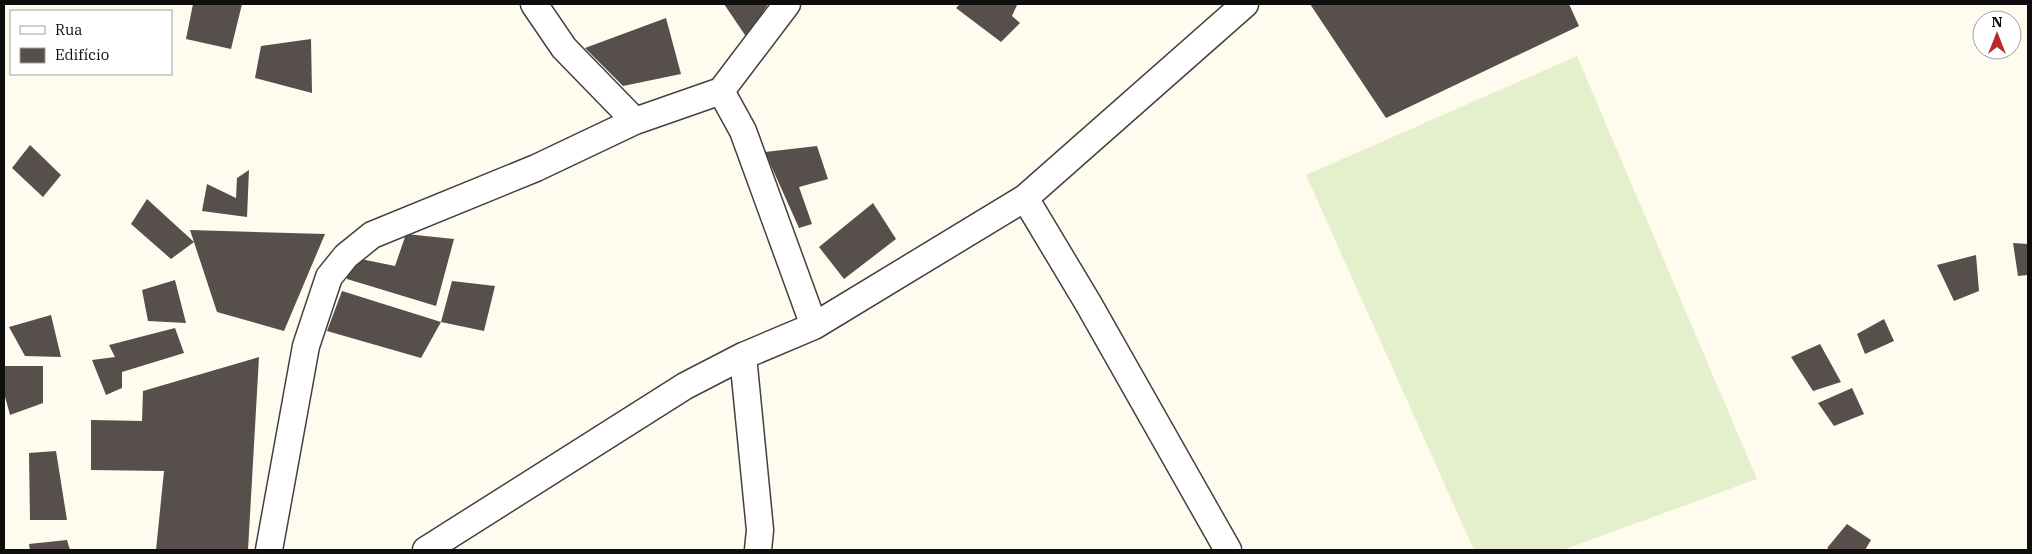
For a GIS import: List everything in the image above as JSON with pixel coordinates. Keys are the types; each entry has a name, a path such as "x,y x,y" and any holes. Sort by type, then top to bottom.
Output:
{"street":[{"path":"534,4 564,48 635,121"},
{"path":"268,550 306,346 329,277 346,256 372,235 536,168 635,121 721,91 787,4"},
{"path":"426,550 685,386 743,356 814,326 1025,198 1245,4"},
{"path":"721,91 743,130 814,326"},
{"path":"1025,198 1088,303 1228,550"},
{"path":"743,356 760,530 758,550"}],"green space":[{"path":"1577,56 1757,479 1563,550 1474,550 1306,175"}],"building":[{"path":"193,4 242,4 231,49 186,39"},
{"path":"724,4 768,4 747,38"},
{"path":"960,4 1015,4 1017,5 1012,16 1020,23 1001,42 956,8"},
{"path":"1310,4 1569,4 1579,26 1386,118"},
{"path":"666,18 681,74 623,86 585,48"},
{"path":"311,39 312,93 255,78 261,46"},
{"path":"30,145 61,175 43,197 12,168"},
{"path":"817,146 828,179 799,187 812,224 799,228 765,152"},
{"path":"249,170 247,217 202,211 207,184 236,198 237,178"},
{"path":"147,199 194,242 171,259 131,224"},
{"path":"873,203 896,239 844,279 819,247"},
{"path":"190,230 325,234 284,331 217,312"},
{"path":"406,234 454,239 436,306 347,279 346,256 395,266"},
{"path":"2013,243 2028,244 2028,275 2018,276"},
{"path":"1976,255 1979,291 1954,301 1937,265"},
{"path":"175,280 186,323 148,321 142,290"},
{"path":"452,281 495,286 484,331 441,322"},
{"path":"342,291 441,322 421,358 327,331"},
{"path":"51,315 61,357 25,356 9,327"},
{"path":"1884,319 1894,341 1865,354 1857,334"},
{"path":"175,328 184,353 122,372 122,388 106,395 92,360 115,357 109,345"},
{"path":"1820,344 1841,382 1813,391 1791,357"},
{"path":"259,357 248,550 156,550 164,471 91,470 91,420 142,421 143,391"},
{"path":"4,366 43,366 43,403 10,415 4,393"},
{"path":"1852,388 1864,414 1834,426 1818,403"},
{"path":"56,451 67,520 30,520 29,453"},
{"path":"1847,524 1871,540 1865,550 1831,550 1827,548"},
{"path":"67,540 70,550 30,550 29,544"}]}
